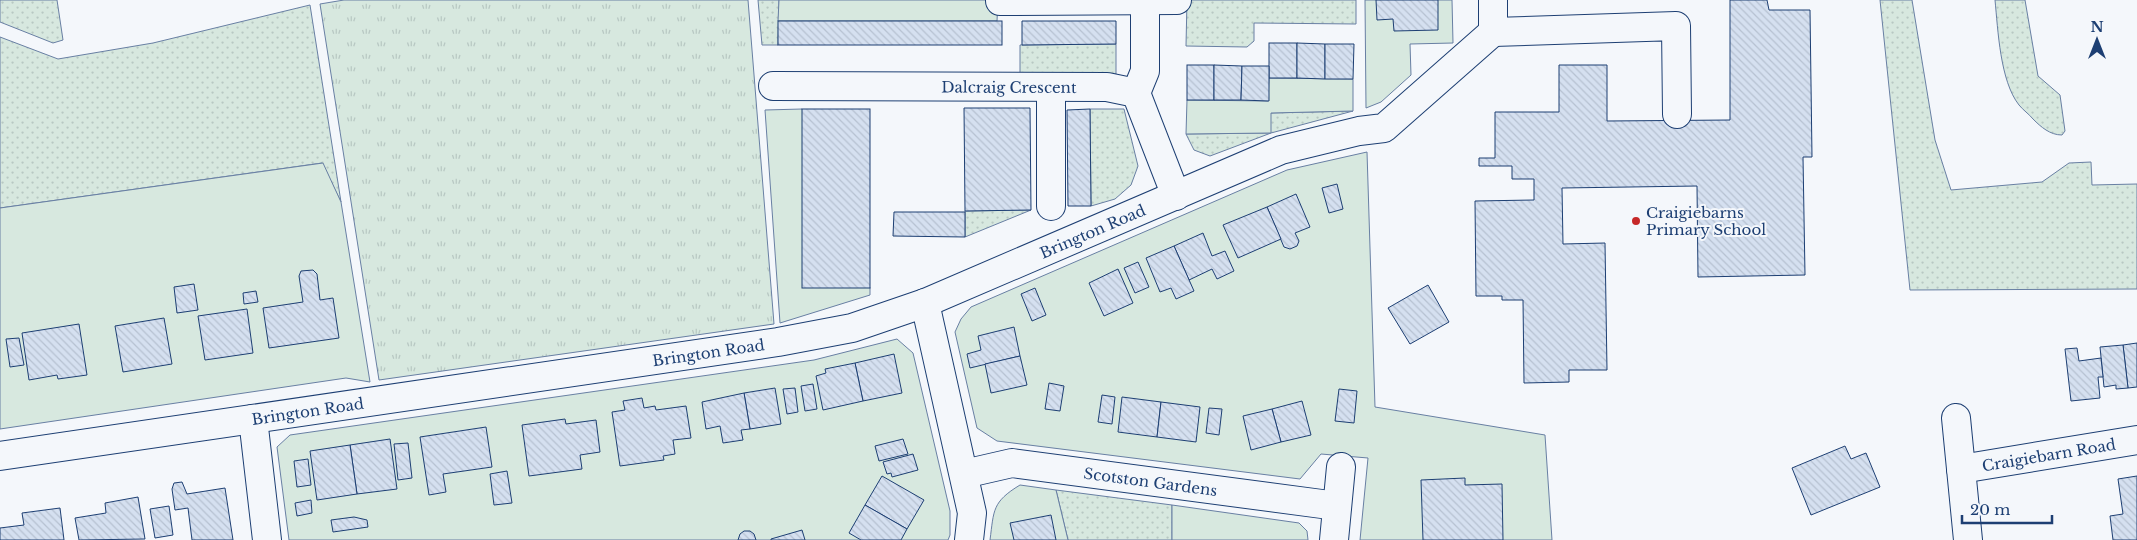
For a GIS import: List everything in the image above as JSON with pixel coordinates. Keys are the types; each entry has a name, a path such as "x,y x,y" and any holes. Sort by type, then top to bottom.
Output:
{"street":[{"path":"1000,1 1177,0"},
{"path":"1493,0 1493,32 1676,26 1677,114"},
{"path":"1145,1 1145,71 1136,94 1176,196"},
{"name":"Brington Road","path":"0,456 778,342 852,328 925,303 1280,150 1359,131 1384,128 1493,32"},
{"name":"Dalcraig Crescent","path":"772,86 1108,86 1136,94"},
{"path":"1051,86 1051,206"},
{"path":"925,303 972,513 969,540"},
{"name":"Craigiebarn Road","path":"1956,418 1968,540"},
{"path":"253,419 267,540"},
{"name":"Craigiebarn Road","path":"1960,469 2137,440"},
{"name":"Scotston Gardens","path":"964,474 1012,462 1337,506"},
{"path":"1334,540 1342,468"}],"green space":[{"path":"0,0 57,0 63,40 53,43 0,22"},
{"path":"344,0 748,0 774,324 379,380 320,4"},
{"path":"758,0 779,0 778,45 762,45"},
{"path":"779,0 998,0 997,21 778,21"},
{"path":"1187,0 1356,0 1356,24 1254,23 1254,41 1247,47 1186,46"},
{"path":"1365,0 1452,0 1453,43 1410,44 1411,75 1381,102 1366,108"},
{"path":"1880,0 1912,0 1935,140 1951,190 2042,182 2069,163 2091,162 2092,185 2137,184 2137,289 1910,290"},
{"path":"1995,0 2025,0 2038,76 2060,95 2065,131 2062,135 2054,134 2043,128 2021,107 2013,95 2001,55"},
{"path":"310,5 341,202 322,163 0,208 0,37 58,59 153,43"},
{"path":"1116,44 1116,74 1020,74 1020,45"},
{"path":"1269,78 1353,79 1353,111 1271,113 1271,133 1186,134 1187,100 1268,101"},
{"path":"802,109 870,288 870,295 780,323 765,110"},
{"path":"1090,109 1124,109 1138,166 1131,185 1115,199 1091,206"},
{"path":"1353,111 1271,133 1210,156 1194,150 1186,134 1270,133 1270,113"},
{"path":"1367,152 1375,407 1545,435 1552,540 1360,540 1368,458 1321,454 1300,479 997,441 977,428 955,332 961,319 971,307 1287,170"},
{"path":"323,163 341,202 370,382 346,378 0,429 0,208"},
{"path":"1031,210 965,237 965,211"},
{"path":"897,339 913,353 950,511 950,535 948,540 289,540 277,447 290,435 814,360"},
{"path":"1020,485 1056,490 1068,540 990,540 992,521 999,502"},
{"path":"1056,490 1172,505 1172,540 1068,540"},
{"path":"1172,505 1299,523 1307,531 1308,540 1172,540"}],"building":[{"path":"1376,0 1438,0 1438,30 1394,31 1393,19 1377,20"},
{"path":"1730,0 1767,0 1769,10 1810,10 1812,157 1803,157 1805,275 1698,277 1697,186 1562,188 1563,244 1605,243 1607,370 1569,370 1569,382 1524,383 1523,300 1502,300 1502,296 1476,296 1475,201 1534,200 1534,179 1512,179 1512,166 1479,166 1479,158 1495,158 1495,112 1559,112 1559,65 1607,65 1607,121 1730,120"},
{"path":"778,21 1002,21 1002,45 778,45"},
{"path":"1022,21 1116,21 1116,44 1022,45"},
{"path":"1269,43 1297,43 1297,78 1269,78"},
{"path":"1297,43 1325,44 1325,79 1297,78"},
{"path":"1325,44 1354,44 1353,79 1325,79"},
{"path":"1187,65 1214,65 1214,100 1187,100"},
{"path":"1214,65 1242,66 1241,100 1214,100"},
{"path":"1242,66 1269,66 1269,101 1241,100"},
{"path":"964,108 1030,108 1031,210 965,211"},
{"path":"802,109 870,109 870,288 802,288"},
{"path":"1090,109 1091,206 1068,206 1067,110"},
{"path":"1337,184 1343,209 1329,213 1322,188"},
{"path":"1296,194 1310,227 1295,233 1299,241 1297,246 1290,249 1284,247 1267,207"},
{"path":"1267,207 1281,239 1238,258 1223,225"},
{"path":"894,212 965,212 965,237 893,236"},
{"path":"1203,233 1212,256 1225,251 1234,271 1217,279 1212,269 1189,280 1174,246"},
{"path":"1174,246 1194,291 1176,299 1171,288 1160,292 1146,258"},
{"path":"1138,262 1149,287 1135,293 1124,268"},
{"path":"1118,269 1133,303 1104,316 1089,283"},
{"path":"313,270 317,274 320,300 333,298 339,338 269,348 263,308 303,302 299,276 301,271"},
{"path":"194,284 198,310 177,313 174,287"},
{"path":"1428,285 1449,322 1410,344 1388,308"},
{"path":"1035,288 1046,315 1032,321 1021,294"},
{"path":"256,291 258,302 244,304 243,293"},
{"path":"247,309 253,353 205,360 198,316"},
{"path":"164,318 172,364 123,372 115,326"},
{"path":"79,324 87,375 58,379 57,375 29,380 22,333"},
{"path":"1014,327 1020,356 970,368 967,354 981,350 978,336"},
{"path":"19,338 24,365 10,367 6,339"},
{"path":"2137,343 2137,387 2128,388 2123,345"},
{"path":"2123,345 2128,388 2116,389 2116,385 2104,387 2100,347"},
{"path":"2077,348 2079,361 2101,358 2103,377 2098,377 2100,398 2071,401 2065,349"},
{"path":"894,354 902,393 863,401 855,363"},
{"path":"1020,356 1027,385 991,393 985,364"},
{"path":"855,363 863,401 823,410 816,376 826,373 825,369"},
{"path":"1049,383 1064,386 1060,411 1045,409"},
{"path":"813,384 817,409 805,411 801,386"},
{"path":"775,388 781,424 750,429 744,393"},
{"path":"795,388 798,412 787,414 783,389"},
{"path":"1339,389 1357,391 1354,423 1335,421"},
{"path":"744,393 750,429 741,430 743,440 723,443 720,426 706,429 702,402"},
{"path":"1102,395 1115,397 1112,424 1098,422"},
{"path":"1122,397 1161,402 1157,437 1118,432"},
{"path":"642,398 644,408 655,406 656,410 686,406 691,438 673,440 675,454 663,456 664,460 620,466 612,412 625,410 623,401"},
{"path":"1302,401 1311,435 1281,442 1272,409"},
{"path":"1161,402 1200,407 1196,442 1157,437"},
{"path":"1209,408 1222,409 1219,435 1206,433"},
{"path":"1272,409 1281,442 1251,450 1243,416"},
{"path":"565,419 566,424 596,420 600,452 580,455 582,469 529,476 522,425"},
{"path":"486,427 492,467 443,474 446,492 429,495 420,437"},
{"path":"390,439 397,489 357,494 350,445"},
{"path":"903,439 908,454 879,461 875,446"},
{"path":"408,443 412,478 398,480 394,444"},
{"path":"350,445 357,494 317,500 310,451"},
{"path":"1845,446 1851,459 1866,453 1880,487 1811,515 1792,468"},
{"path":"913,454 918,470 892,477 891,473 887,474 883,462"},
{"path":"308,459 311,485 297,487 294,461"},
{"path":"507,471 512,503 494,505 490,474"},
{"path":"882,476 924,500 907,529 865,505"},
{"path":"2137,476 2137,540 2113,540 2110,516 2123,514 2118,479"},
{"path":"1465,478 1465,485 1502,484 1503,540 1423,540 1421,480"},
{"path":"182,482 187,494 225,488 233,540 192,540 188,508 175,510 172,489 174,483"},
{"path":"138,497 145,539 79,540 75,518 106,513 105,503"},
{"path":"311,500 312,513 297,516 295,503"},
{"path":"865,505 907,529 901,540 861,540 849,533"},
{"path":"169,506 173,535 155,538 150,509"},
{"path":"60,508 64,540 0,540 0,528 24,525 22,513"},
{"path":"1051,515 1056,540 1014,540 1010,523"},
{"path":"354,517 367,520 368,527 333,532 331,520"},
{"path":"802,530 805,540 771,540 771,539"},
{"path":"744,531 750,531 754,534 756,540 738,540 740,534"}],"place":[{"name":"Craigiebarns Primary School","path":"1636,221"}]}
